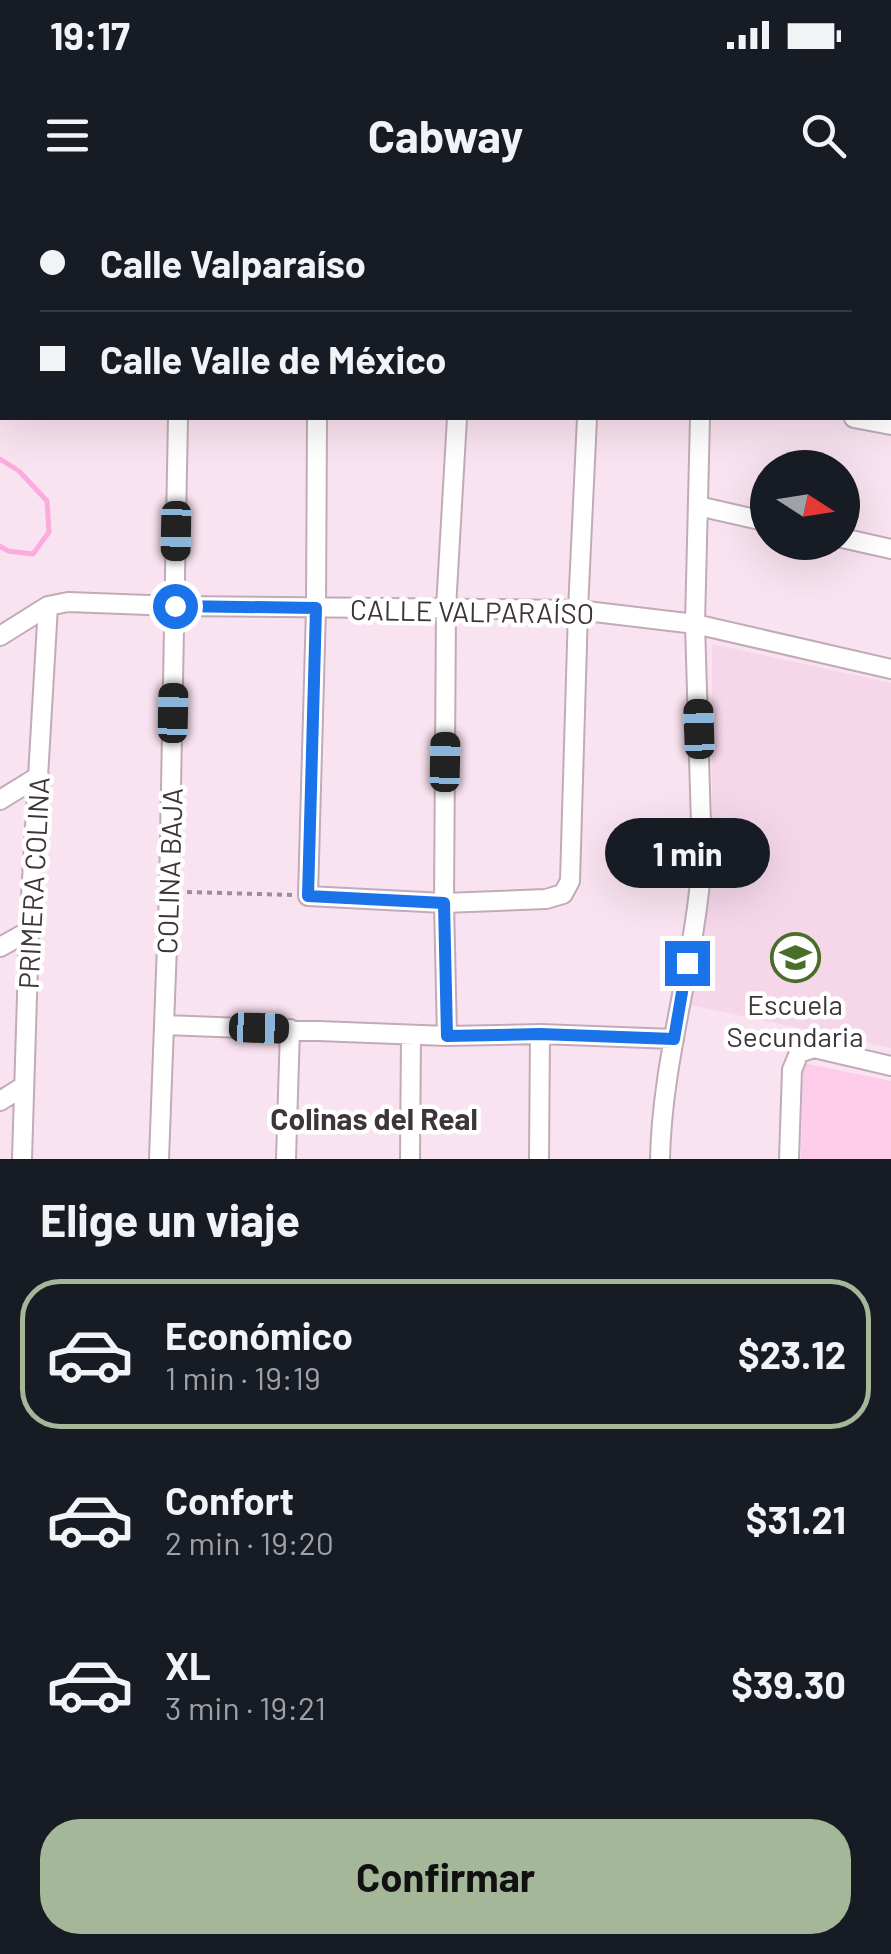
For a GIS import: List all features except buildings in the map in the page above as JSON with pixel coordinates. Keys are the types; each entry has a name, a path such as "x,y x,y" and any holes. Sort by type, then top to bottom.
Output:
{"street":[{"name":"COLINA BAJA","path":"158,1159 169,892 178,420"},
{"path":"317,420 308,896 444,903 546,899 563,894 570,880 587,420"},
{"path":"447,1036 446,608 456,420"},
{"path":"660,1159 702,858 694,624 700,420"},
{"path":"865,420 891,425"},
{"path":"698,506 750,518"},
{"path":"860,542 891,549"},
{"name":"CALLE VALPARAÍSO","path":"48,606 68,602 578,610 694,624 891,669"},
{"path":"0,636 48,606"},
{"name":"PRIMERA COLINA","path":"22,1159 29,931 48,606"},
{"path":"0,800 38,776"},
{"path":"0,948 29,931"},
{"path":"164,1025 447,1036 540,1034 674,1039"},
{"path":"286,1159 290,1029"},
{"path":"410,1034 410,1159"},
{"path":"538,1159 540,1034"},
{"path":"789,1159 792,1070 799,1053 814,1048 891,1066"},
{"path":"0,1101 24,1086"}],"path":[{"path":"169,892 308,896"}],"shaded area":[{"path":"712,644 891,683 891,1048 691,1005 712,871"},
{"path":"803,1063 891,1081 891,1159 801,1159"}],"waterway":[{"path":"0,459 19,471 47,501 49,532 33,554 0,546"}],"place":[{"name":"Escuela Secundaria","path":"795,957"}],"district":[{"name":"Colinas del Real","path":"374,1118"}],"route":[{"path":"175,606 316,608 308,896 444,903 447,1036 540,1034 674,1039 687,963"}]}
